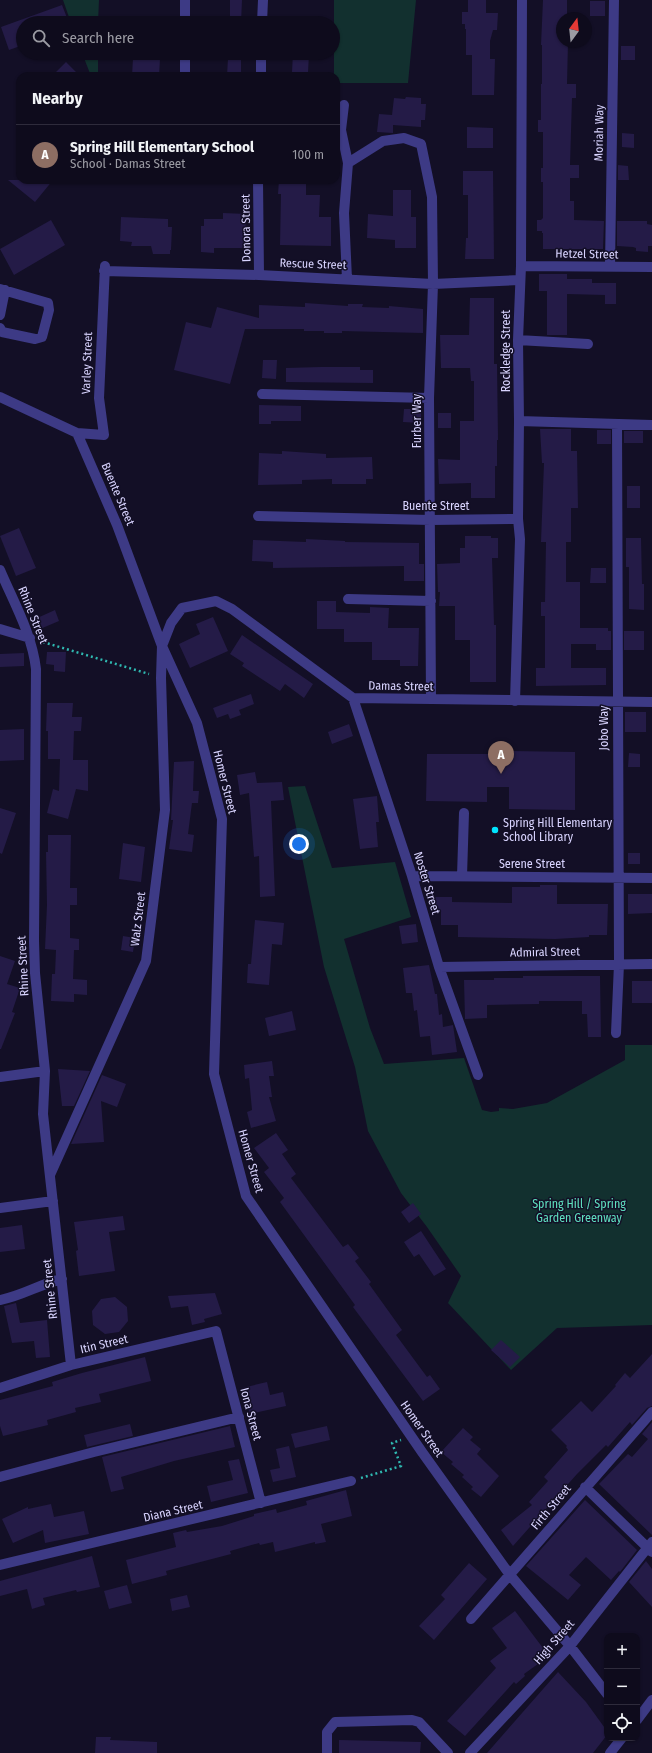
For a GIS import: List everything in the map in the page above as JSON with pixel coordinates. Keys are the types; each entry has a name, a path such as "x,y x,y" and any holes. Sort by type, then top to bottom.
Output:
{"street":[{"path":"185,16 186,0"},
{"path":"262,0 262,16"},
{"name":"Rockledge Street","path":"515,701 520,539 518,519 518,340 519,280 521,266 522,0"},
{"name":"Moriah Way","path":"610,267 614,0"},
{"path":"185,60 185,72"},
{"path":"260,72 261,60"},
{"path":"344,105 341,130 348,163 344,213 347,279"},
{"name":"Furber Way","path":"348,163 383,141 404,138 421,144 432,197 433,284 429,398 431,699"},
{"name":"Donora Street","path":"258,184 259,275"},
{"name":"Hetzel Street","path":"521,266 652,267"},
{"name":"Rescue Street","path":"105,268 433,284 519,280"},
{"name":"Varley Street","path":"77,433 104,435 99,398 105,268"},
{"path":"0,315 3,290 48,303 49,310 42,337 34,339 2,332 0,328"},
{"path":"518,340 588,344"},
{"path":"262,394 429,398"},
{"path":"0,397 77,433"},
{"path":"519,420 652,425"},
{"name":"Jobo Way","path":"616,1033 619,964 617,424"},
{"name":"Buente Street","path":"77,433 117,524 162,646"},
{"name":"Buente Street","path":"258,516 431,520 518,519"},
{"name":"Rhine Street","path":"0,570 3,583 30,638 34,652 36,669 35,973 45,1072 43,1114 71,1365"},
{"path":"348,599 431,601"},
{"name":"Damas Street","path":"162,646 171,623 182,608 216,601 232,609 353,698 652,702"},
{"path":"0,629 30,638"},
{"name":"Walz Street","path":"50,1176 146,960 165,810 161,678 162,646"},
{"name":"Homer Street","path":"162,646 197,723 222,819 214,1074 246,1196 422,1452 510,1576 570,1646 604,1690"},
{"name":"Noster Street","path":"353,698 412,876 439,967 478,1075"},
{"path":"462,876 464,813"},
{"name":"Serene Street","path":"412,876 652,878"},
{"name":"Admiral Street","path":"439,967 652,964"},
{"path":"0,1077 45,1072"},
{"path":"0,1208 53,1201"},
{"path":"0,1300 21,1294 45,1283 62,1279"},
{"name":"Itin Street","path":"0,1388 71,1365 216,1331"},
{"name":"Iona Street","path":"216,1331 261,1503"},
{"name":"Firth Street","path":"471,1619 652,1412"},
{"path":"0,1477 239,1416"},
{"name":"Diana Street","path":"0,1565 351,1481"},
{"path":"586,1486 651,1547"},
{"name":"High Street","path":"470,1753 570,1646 651,1547"},
{"path":"640,1716 652,1700"},
{"path":"327,1753 328,1732 335,1722 412,1720 419,1722 448,1753"},
{"path":"610,1753 620,1741"}],"path":[{"path":"30,638 161,678"},
{"path":"351,1481 401,1466 392,1443 406,1438"}],"green space":[{"path":"63,0 99,0 98,16 69,16"},
{"path":"334,0 416,0 408,83 340,83 340,72 334,72 334,60 340,60 340,16 334,16"},
{"path":"85,60 98,60 98,72 89,72"},
{"name":"Spring Hill / Spring Garden Greenway","path":"305,786 332,868 395,862 411,917 344,939 370,1028 384,1064 464,1058 482,1110 491,1112 499,1111 499,1108 513,1109 547,1103 625,1060 625,1045 652,1045 652,1325 557,1328 511,1370 448,1303 461,1276 401,1193 368,1131 355,1067 324,967 288,787"}],"building":[{"path":"230,0 242,0 241,16 230,16"},
{"path":"468,0 486,0 486,13 498,13 497,30 493,30 490,41 490,59 495,59 494,95 472,95 472,55 466,55 466,29 465,24 462,24 462,12 468,12"},
{"path":"543,0 567,0 567,12 556,12 556,48 568,48 567,84 576,84 576,98 572,98 570,165 579,165 579,178 570,178 570,201 574,201 574,220 604,221 603,249 543,249 543,233 542,231 537,231 537,220 541,220 543,218 543,182 541,182 541,168 543,168 543,132 538,132 538,120 541,120 541,45"},
{"path":"590,1 605,1 605,16 592,16 592,12 590,12"},
{"path":"62,5 66,16 32,16"},
{"path":"16,22 16,48 9,50 1,27"},
{"path":"621,46 635,46 635,60 621,60"},
{"path":"133,60 160,60 159,72 132,72"},
{"path":"228,60 241,60 241,72 227,72"},
{"path":"293,60 309,60 308,72 292,72"},
{"path":"66,62 76,72 56,72"},
{"path":"406,97 421,98 421,104 426,104 425,120 421,120 421,127 393,125 393,133 377,132 379,114 392,115 394,98 405,99"},
{"path":"467,127 493,128 493,148 467,148"},
{"path":"622,133 634,134 634,148 622,147"},
{"path":"618,165 628,166 629,180 618,180"},
{"path":"463,171 493,171 494,259 465,259 466,238 468,238 468,195 463,195"},
{"path":"8,180 16,180 16,184 50,184 35,202"},
{"path":"279,184 306,184 306,195 320,195 319,217 331,217 331,246 280,245 281,194 278,194"},
{"path":"393,190 411,190 411,217 416,217 416,248 395,248 395,240 367,238 368,214 393,216"},
{"path":"223,213 246,214 245,248 214,248 214,253 201,252 201,226 204,226 204,219 223,219"},
{"path":"121,217 168,219 168,227 172,227 170,254 153,254 151,246 131,246 132,242 120,241"},
{"path":"51,220 65,245 14,275 0,249"},
{"path":"617,221 647,221 647,224 652,225 652,246 648,246 648,252 636,251 636,248 633,247 617,246"},
{"path":"539,274 567,274 567,279 592,279 592,283 616,283 616,304 605,304 605,295 567,294 567,335 547,335 547,291 539,291"},
{"path":"470,298 494,298 494,364 497,364 498,440 497,466 495,466 495,498 471,498 471,483 439,484 438,459 460,460 460,421 474,421 474,381 471,381 470,368 441,368 440,335 469,335"},
{"path":"305,303 348,306 348,304 363,304 362,307 389,308 389,306 423,309 423,333 342,331 342,333 324,333 324,331 304,331 304,329 245,329 230,384 174,370 186,322 211,328 217,307 259,318 259,305 305,307"},
{"path":"263,360 277,360 276,379 262,378"},
{"path":"360,367 360,370 373,370 373,383 286,382 286,368"},
{"path":"259,405 301,406 301,421 271,421 271,424 259,424"},
{"path":"404,409 421,409 421,423 403,422"},
{"path":"438,413 451,413 451,428 438,428"},
{"path":"540,429 571,429 571,451 577,451 578,508 571,508 571,542 566,542 566,582 580,582 580,628 608,628 608,631 611,631 611,650 596,650 596,644 571,644 571,668 606,668 606,685 536,686 536,668 545,668 545,616 541,616 541,602 545,602 546,542 541,542 544,463 542,463"},
{"path":"597,430 611,430 611,444 597,444"},
{"path":"624,431 643,431 643,443 624,443"},
{"path":"282,451 326,454 326,458 372,457 373,479 366,479 366,484 332,484 332,479 302,480 302,484 258,485 259,453 282,454"},
{"path":"627,486 640,486 640,508 627,508"},
{"path":"19,528 36,568 16,576 0,536"},
{"path":"465,536 491,536 491,538 498,538 498,558 492,558 494,625 496,625 496,682 470,682 470,640 455,640 455,606 439,606 440,592 438,592 437,564 460,563 460,548 465,548"},
{"path":"626,538 641,538 644,610 629,609 629,567 626,567"},
{"path":"306,539 345,542 419,543 419,564 424,564 424,581 404,581 404,566 273,568 273,562 252,561 253,540 306,542"},
{"path":"591,568 606,568 606,583 590,583"},
{"path":"317,601 336,601 336,612 370,613 370,607 389,608 388,628 419,628 418,666 400,666 400,660 372,660 372,642 344,642 344,629 317,629"},
{"path":"55,610 59,621 40,629 35,619"},
{"path":"213,617 228,651 190,668 179,644 200,634 196,624"},
{"path":"624,631 644,631 644,650 624,650"},
{"path":"242,635 313,684 304,698 285,684 280,691 242,666 244,663 230,654"},
{"path":"47,652 66,652 65,672 54,671 54,665 46,664"},
{"path":"24,653 24,666 0,667 0,654"},
{"path":"251,694 254,704 239,710 241,715 230,719 228,714 217,718 213,708"},
{"path":"47,703 73,703 72,717 82,717 81,731 74,731 73,760 88,760 88,791 76,789 68,819 47,813 53,789 59,791 60,759 48,759 48,731 46,731"},
{"path":"625,712 646,712 646,732 625,732"},
{"path":"349,724 353,736 332,744 328,732"},
{"path":"24,729 24,760 0,761 0,730"},
{"path":"510,751 575,752 575,810 509,809 509,787 487,787 487,802 426,801 427,754 510,754"},
{"path":"629,753 640,754 640,767 628,767"},
{"path":"194,761 193,791 199,791 198,803 192,803 188,834 194,835 192,852 169,849 173,820 171,820 174,762"},
{"path":"255,772 257,783 282,782 284,800 271,801 275,896 260,897 259,856 254,857 249,793 240,795 237,775"},
{"path":"377,796 379,822 376,822 378,847 360,849 353,799"},
{"path":"0,808 16,813 2,854 0,853"},
{"path":"48,835 71,835 70,888 77,888 77,905 70,905 70,938 79,939 79,950 74,950 73,979 87,980 87,995 74,994 74,1002 51,1001 52,974 55,974 56,950 45,949 47,905 46,852 48,852"},
{"path":"123,843 145,847 141,882 119,879"},
{"path":"628,853 640,853 640,864 628,864"},
{"path":"540,885 557,885 557,904 608,904 607,935 589,935 589,937 555,939 458,937 458,925 441,925 441,912 432,912 432,897 452,897 452,902 512,903 512,887 540,887"},
{"path":"628,894 652,894 652,913 628,914"},
{"path":"255,920 284,923 282,945 272,944 269,985 247,983 248,964 251,964"},
{"path":"416,924 418,942 402,944 399,926"},
{"path":"123,936 135,938 133,952 121,950"},
{"path":"0,956 15,961 7,984 20,988 12,1012 15,1013 1,1049 0,1049"},
{"path":"429,965 435,994 437,994 439,1015 442,1014 443,1027 453,1025 457,1052 432,1055 430,1036 420,1037 417,1010 414,1011 412,993 406,993 403,968"},
{"path":"523,976 600,976 601,1037 588,1037 587,1014 582,1014 582,1001 539,1001 539,1004 487,1005 487,1018 465,1019 464,980 494,980 494,978 523,978"},
{"path":"632,981 652,981 652,1003 632,1003"},
{"path":"292,1011 296,1030 269,1036 265,1018"},
{"path":"272,1061 274,1076 269,1076 272,1097 269,1097 276,1121 251,1128 247,1112 252,1110 249,1078 245,1079 244,1065"},
{"path":"58,1069 90,1071 74,1106 62,1106"},
{"path":"102,1075 126,1084 117,1107 101,1101 104,1142 71,1144"},
{"path":"276,1133 288,1150 282,1154 296,1174 291,1178 343,1247 348,1244 359,1258 355,1261 371,1282 369,1284 402,1330 396,1335 427,1377 430,1375 440,1389 423,1401 353,1307 355,1305 280,1202 284,1198 264,1172 269,1168 254,1148"},
{"path":"413,1203 421,1214 409,1223 401,1212"},
{"path":"123,1216 125,1230 109,1232 115,1271 79,1276 76,1251 78,1250 74,1222"},
{"path":"22,1225 25,1249 0,1252 0,1228"},
{"path":"421,1231 446,1269 434,1276 419,1254 414,1257 404,1242"},
{"path":"215,1293 222,1314 204,1319 205,1322 192,1325 188,1306 171,1308 168,1296"},
{"path":"115,1297 127,1307 128,1321 119,1332 105,1334 93,1325 92,1311 101,1299"},
{"path":"16,1303 20,1323 47,1320 50,1357 36,1358 34,1341 12,1343 4,1306"},
{"path":"501,1340 520,1357 510,1367 491,1350"},
{"path":"652,1354 652,1406 647,1408 632,1425 630,1422 608,1447 606,1445 577,1474 513,1546 501,1530 532,1505 529,1502 548,1481 544,1477 568,1450 566,1447 567,1446 551,1430 581,1401 592,1412 616,1386 615,1385 625,1373 630,1378"},
{"path":"145,1357 151,1381 99,1394 101,1402 75,1408 76,1412 47,1420 48,1425 3,1436 0,1426 0,1400 53,1386 52,1382 82,1373"},
{"path":"267,1382 270,1395 283,1392 286,1406 250,1414 242,1388"},
{"path":"652,1422 652,1535 599,1484 628,1454 632,1457 648,1439 642,1434"},
{"path":"130,1424 133,1436 87,1447 84,1435"},
{"path":"230,1426 235,1447 174,1461 121,1477 124,1489 111,1492 102,1457"},
{"path":"327,1426 330,1440 295,1448 291,1434"},
{"path":"463,1428 473,1437 470,1440 481,1449 477,1454 499,1476 481,1497 471,1489 473,1487 462,1477 464,1475 451,1464 453,1462 441,1452"},
{"path":"289,1446 296,1477 273,1482 270,1470 280,1468 276,1449"},
{"path":"239,1459 248,1493 211,1502 207,1486 233,1480 228,1461"},
{"path":"346,1490 352,1516 321,1524 326,1542 315,1544 315,1542 275,1552 273,1542 260,1545 259,1543 230,1551 231,1554 166,1571 167,1575 132,1584 126,1560 176,1547 173,1533 222,1526 254,1516 254,1514 276,1509 277,1513 307,1505 306,1501"},
{"path":"585,1500 637,1550 620,1572 619,1571 611,1580 586,1557 569,1575 581,1585 568,1600 526,1566"},
{"path":"51,1504 54,1517 84,1511 89,1534 45,1543 43,1530 13,1543 2,1519 28,1507 28,1509"},
{"path":"92,1556 100,1587 77,1592 76,1590 43,1598 45,1605 32,1609 27,1589 0,1596 0,1581"},
{"path":"646,1561 652,1569 652,1607 629,1582"},
{"path":"469,1563 487,1579 434,1640 419,1626 445,1599 441,1595"},
{"path":"127,1585 132,1603 109,1609 104,1591"},
{"path":"187,1595 190,1607 172,1611 170,1599"},
{"path":"515,1611 549,1656 524,1674 525,1676 516,1684 514,1682 465,1736 447,1721 496,1668 490,1661 507,1648 492,1628"},
{"path":"558,1672 586,1702 604,1727 604,1739 593,1753 487,1753"},
{"path":"96,1737 111,1737 110,1740 157,1742 157,1753 95,1753"},
{"path":"339,1740 421,1742 420,1753 339,1753"}],"place":[{"name":"Spring Hill Elementary School","path":"501,774"},
{"name":"Spring Hill Elementary School Library","path":"495,830"}]}
